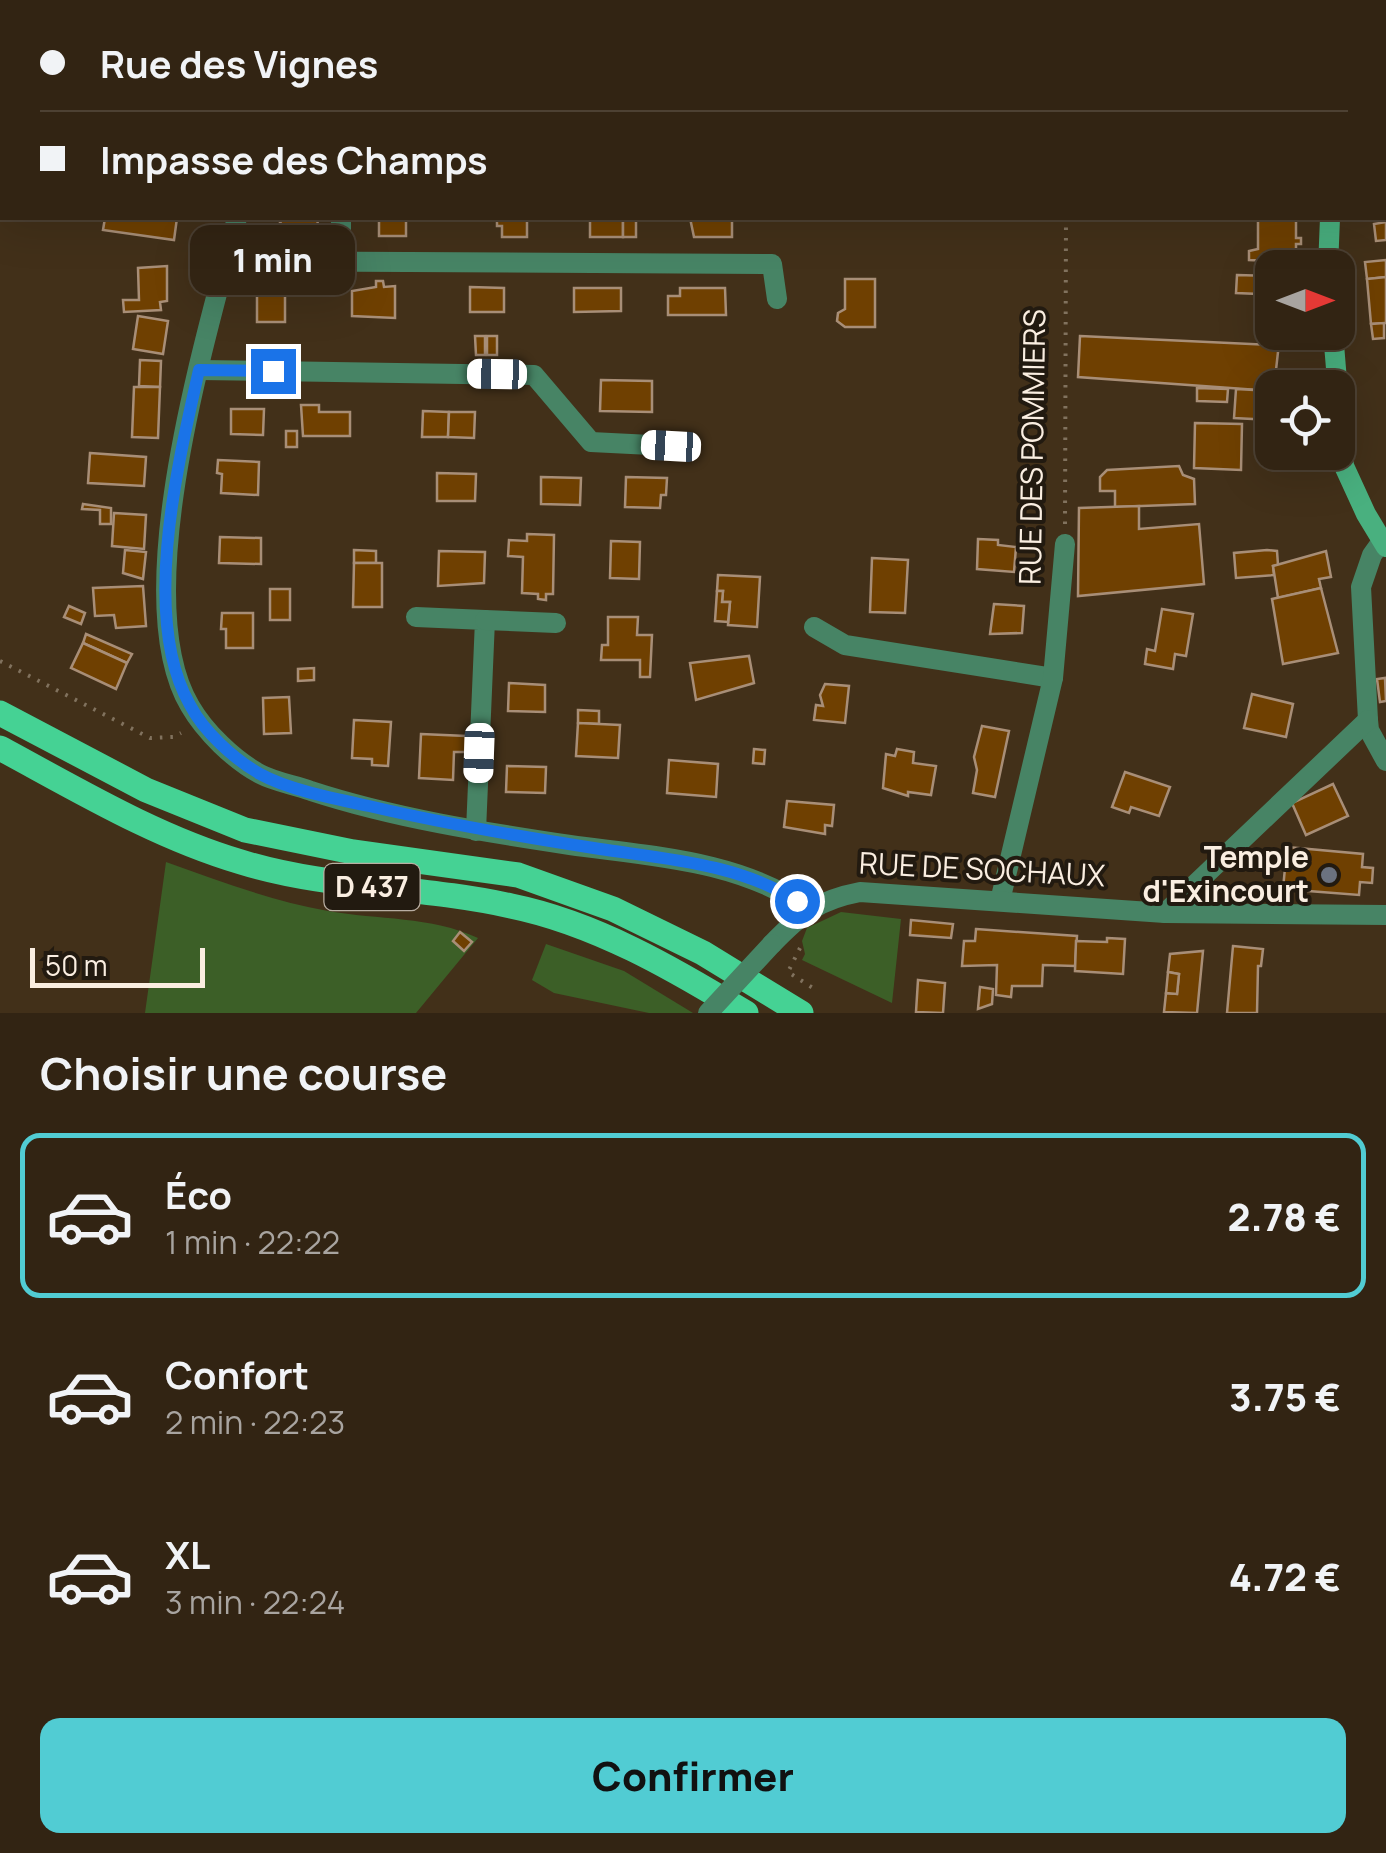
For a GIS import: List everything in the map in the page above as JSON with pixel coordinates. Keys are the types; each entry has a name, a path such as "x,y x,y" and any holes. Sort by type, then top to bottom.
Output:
{"main road":[{"path":"1329,250 1330,220"},
{"path":"1334,350 1344,466 1384,544"},
{"name":"D 437","path":"3,714 146,790 246,830 353,852 518,874 598,904 703,953 801,1013"},
{"name":"D 437","path":"0,748 133,820 241,863 339,882 512,906 600,935 692,980 746,1013"}],"street":[{"path":"236,220 181,450 166,556 167,617 175,669 190,706 221,745 260,774 337,799 476,831 692,863 756,879 808,908"},
{"path":"341,220 341,260"},
{"path":"226,261 772,264 778,299"},
{"path":"199,370 534,374 591,442 671,446"},
{"name":"RUE DES POMMIERS","path":"1000,901 1053,678 1065,544"},
{"path":"1384,544 1372,555 1360,586 1369,730 1386,761"},
{"path":"416,617 556,623"},
{"path":"476,831 484,620"},
{"path":"814,627 845,645 1053,678"},
{"path":"1165,913 1368,720"},
{"name":"RUE DE SOCHAUX","path":"708,1013 808,908 860,892 1165,913 1386,915"}],"path":[{"name":"RUE DES POMMIERS","path":"1065,544 1066,220"},
{"path":"0,661 150,738 172,737 202,721"},
{"path":"801,951 788,972 816,990"}],"green space":[{"path":"166,862 287,902 347,914 423,922 478,938 416,1013 145,1013"},
{"path":"841,912 901,919 892,1003 802,960 807,928"},
{"path":"546,944 624,971 693,1013 649,1013 554,993 532,980"}],"building":[{"path":"105,220 177,220 174,240 103,230"},
{"path":"278,220 318,220 317,230 285,229"},
{"path":"379,220 406,220 406,236 379,236"},
{"path":"527,220 527,237 502,237 502,226 497,226 497,221"},
{"path":"590,220 623,220 623,237 590,237"},
{"path":"623,220 636,220 636,237 623,237"},
{"path":"690,220 732,220 732,237 694,237"},
{"path":"1258,220 1296,220 1296,238 1301,238 1301,244 1296,244 1296,250 1255,250 1255,260 1249,260 1249,251 1258,249"},
{"path":"1386,222 1386,240 1376,241 1374,224"},
{"path":"1386,260 1386,277 1367,279 1365,262"},
{"path":"167,266 167,301 160,302 161,310 124,312 123,300 139,300 138,268"},
{"path":"1237,275 1255,276 1255,294 1236,293"},
{"path":"1386,277 1386,323 1371,324 1367,279"},
{"path":"845,279 875,279 875,327 845,327 837,321 838,313 845,309"},
{"path":"376,281 383,281 384,287 395,286 395,318 352,316 352,291 376,287"},
{"path":"257,286 285,286 285,322 257,322"},
{"path":"470,287 504,288 504,312 470,312"},
{"path":"574,288 621,288 621,311 574,312"},
{"path":"680,288 725,288 726,315 668,315 668,296 680,296"},
{"path":"138,316 168,321 163,354 133,349"},
{"path":"1384,323 1384,338 1373,339 1371,324"},
{"path":"475,336 485,336 485,355 476,355"},
{"path":"487,336 497,336 497,355 487,355"},
{"path":"1080,336 1255,344 1255,350 1278,352 1276,370 1255,370 1255,390 1078,377"},
{"path":"140,360 161,361 160,387 139,386"},
{"path":"601,380 652,381 652,412 600,411"},
{"path":"134,387 160,387 158,438 132,437"},
{"path":"1197,388 1228,389 1227,402 1197,401"},
{"path":"1236,389 1255,390 1255,419 1234,418"},
{"path":"301,405 319,405 319,412 350,412 350,436 303,436"},
{"path":"231,409 264,409 263,435 231,434"},
{"path":"423,411 449,412 448,437 422,437"},
{"path":"449,412 475,412 474,438 448,437"},
{"path":"1195,423 1242,424 1241,470 1194,468"},
{"path":"286,431 297,431 297,447 286,447"},
{"path":"90,453 146,457 144,486 88,483"},
{"path":"218,460 259,462 258,495 221,493"},
{"path":"1179,466 1183,475 1194,479 1195,504 1115,507 1115,491 1100,491 1100,477 1107,470"},
{"path":"437,473 476,474 475,501 437,501"},
{"path":"541,477 581,478 580,505 541,504"},
{"path":"626,477 667,478 660,508 625,507"},
{"path":"83,504 111,508 111,524 100,524 100,510 82,509"},
{"path":"1139,506 1139,529 1199,524 1204,584 1078,596 1079,508"},
{"path":"114,513 146,515 144,549 112,546"},
{"path":"527,534 554,535 553,594 546,594 546,600 538,599 538,594 522,593 523,557 508,556 509,540 527,541"},
{"path":"220,537 261,538 261,564 219,563"},
{"path":"978,539 998,540 998,545 1016,547 1014,572 977,569"},
{"path":"611,541 640,542 639,579 610,578"},
{"path":"125,550 146,552 143,579 123,573"},
{"path":"354,550 376,551 376,563 354,563"},
{"path":"439,551 485,552 484,583 438,586"},
{"path":"1277,551 1274,575 1236,578 1234,553"},
{"path":"1326,551 1331,577 1319,579 1321,588 1278,598 1273,566"},
{"path":"872,558 908,560 905,613 870,612"},
{"path":"354,563 382,563 382,607 353,607"},
{"path":"718,575 760,577 757,627 728,625 730,602 722,602 723,591 717,591"},
{"path":"143,586 146,626 116,628 114,615 95,616 93,588"},
{"path":"1321,588 1338,653 1283,664 1272,599"},
{"path":"270,589 290,589 290,620 270,620"},
{"path":"717,591 723,591 722,602 730,602 728,622 715,621"},
{"path":"994,604 1024,606 1022,633 990,634"},
{"path":"69,606 85,613 81,624 64,617"},
{"path":"1162,609 1193,614 1186,656 1175,654 1173,669 1145,664 1147,649 1155,651"},
{"path":"222,613 253,613 253,648 226,648"},
{"path":"608,617 638,617 637,635 652,635 650,677 640,677 640,660 601,660 602,645 608,645"},
{"path":"86,634 132,654 127,663 83,643"},
{"path":"83,643 127,663 116,689 71,668"},
{"path":"749,656 754,683 696,700 690,663"},
{"path":"314,668 314,680 298,681 298,669"},
{"path":"1385,678 1386,701 1380,702 1377,679"},
{"path":"509,683 545,685 545,712 508,711"},
{"path":"825,684 849,686 845,723 814,720 816,705 823,706 820,695"},
{"path":"1252,694 1293,704 1286,737 1244,728"},
{"path":"289,697 291,733 264,734 263,698"},
{"path":"578,710 599,711 599,724 578,723"},
{"path":"354,720 391,722 388,766 372,765 372,759 352,758"},
{"path":"578,723 620,725 618,758 576,756"},
{"path":"982,726 1009,731 995,797 973,793 977,770 974,757"},
{"path":"421,734 466,736 465,752 454,752 453,780 419,778"},
{"path":"754,749 765,750 764,764 753,763"},
{"path":"897,749 914,752 913,763 936,766 931,795 908,792 908,796 883,788 886,754 895,756"},
{"path":"669,760 718,764 716,797 667,793"},
{"path":"507,766 546,767 545,793 506,792"},
{"path":"1125,772 1170,787 1159,816 1131,807 1129,813 1112,807"},
{"path":"1333,784 1348,816 1306,835 1292,803"},
{"path":"787,801 834,805 832,826 825,825 825,834 784,827"},
{"name":"Temple d'Exincourt","path":"1287,847 1363,854 1362,867 1373,868 1372,883 1360,882 1359,895 1283,889"},
{"path":"911,920 953,924 951,938 910,935"},
{"path":"976,929 1077,936 1075,966 1043,965 1042,986 1012,986 1011,997 996,995 997,965 962,966 964,941 975,941"},
{"path":"460,932 472,942 464,951 453,941"},
{"path":"1107,938 1125,939 1123,974 1075,971 1076,941 1107,942"},
{"path":"1233,946 1263,949 1258,966 1257,1013 1227,1013"},
{"path":"1203,951 1197,1013 1164,1012 1166,993 1177,994 1179,974 1168,972 1170,954"},
{"path":"1168,972 1179,974 1177,994 1166,993"},
{"path":"918,980 945,983 943,1013 916,1012"},
{"path":"980,987 993,989 992,1004 978,1009"}],"place":[{"name":"Temple d'Exincourt","path":"1329,875"}],"route":[{"path":"273,371 199,370 181,450 166,556 167,617 175,669 190,706 221,745 260,774 337,799 476,831 692,863 756,879 797,901"}]}
